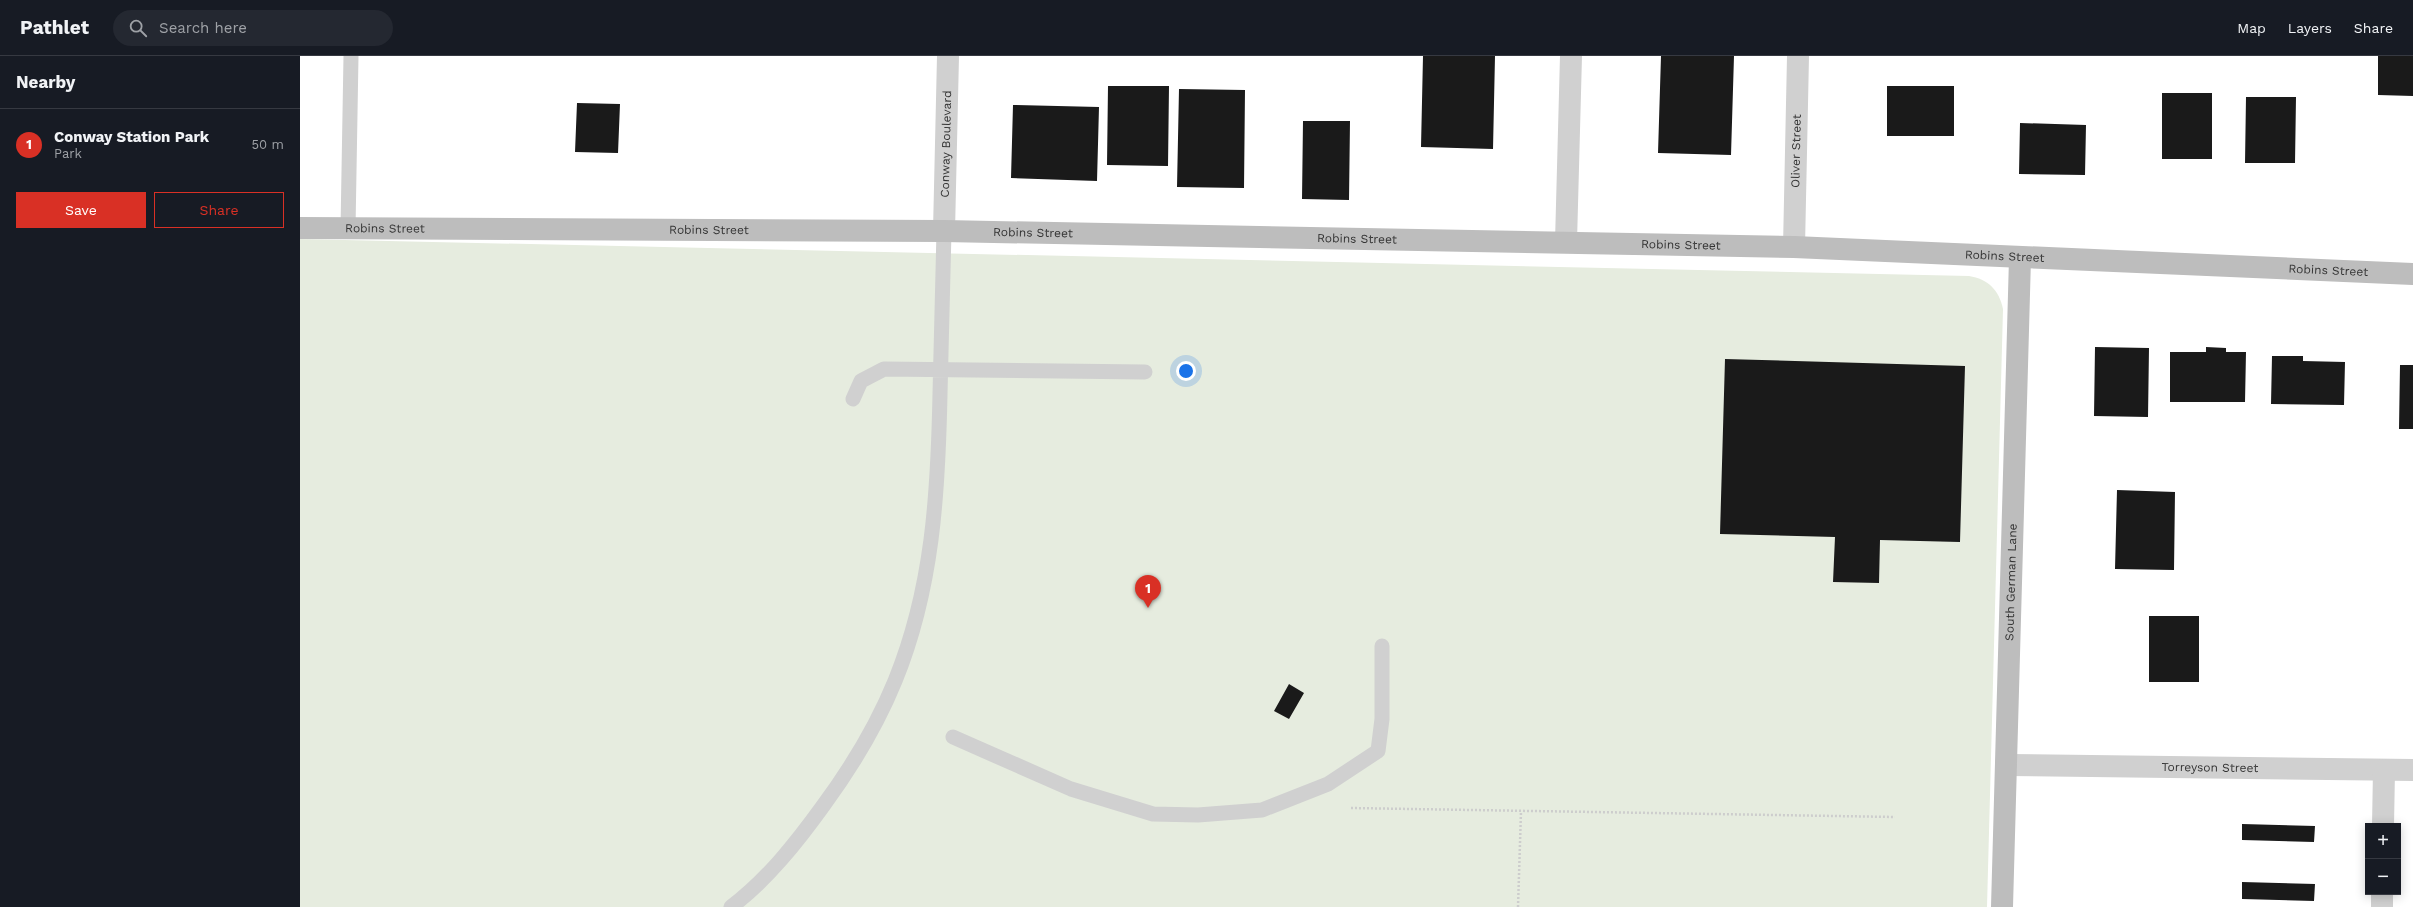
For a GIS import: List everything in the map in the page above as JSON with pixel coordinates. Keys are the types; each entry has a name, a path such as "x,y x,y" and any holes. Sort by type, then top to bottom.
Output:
{"street":[{"name":"Conway Boulevard","path":"944,231 948,56"},
{"path":"1566,242 1572,56"},
{"name":"Oliver Street","path":"1794,247 1798,56"},
{"name":"Robins Street","path":"300,228 944,231 1566,242 1794,247 2413,274"},
{"name":"South German Lane","path":"2002,907 2020,258"},
{"name":"Torreyson Street","path":"2007,765 2413,770"},
{"path":"2383,823 2384,770"},
{"path":"2382,895 2382,907"}],"lane":[{"path":"348,229 351,56"},
{"path":"731,907 787,852 832,795 860,750 895,681 915,621 931,546 937,492 944,231"},
{"path":"853,399 861,381 884,369 1145,372"},
{"path":"953,737 1071,789 1153,814 1198,815 1262,810 1328,784 1378,751 1382,719 1382,646"}],"path":[{"path":"1351,808 1895,817"},
{"path":"1518,907 1521,811"}],"shaded area":[{"path":"300,239 1969,276 1982,280 1992,286 1999,296 2003,309 1987,907 300,907"}],"building":[{"path":"1423,56 1495,56 1493,149 1421,147"},
{"path":"1661,56 1734,56 1731,155 1658,153"},
{"path":"2378,56 2413,56 2413,96 2378,95"},
{"path":"1108,86 1169,86 1168,166 1107,165"},
{"path":"1887,86 1954,86 1954,136 1887,136"},
{"path":"1179,89 1245,90 1244,188 1177,187"},
{"path":"2162,93 2212,93 2212,159 2162,159"},
{"path":"2246,97 2296,97 2295,163 2245,163"},
{"path":"577,103 620,104 618,153 575,152"},
{"path":"1013,105 1099,107 1097,181 1011,178"},
{"path":"1303,121 1350,121 1349,200 1302,199"},
{"path":"2020,123 2086,125 2085,175 2019,174"},
{"path":"2095,347 2149,348 2148,417 2094,416"},
{"path":"2206,347 2226,348 2226,352 2246,352 2245,402 2170,402 2170,352 2206,352"},
{"path":"2272,356 2303,356 2303,361 2345,362 2344,405 2271,404"},
{"path":"1725,359 1965,366 1960,542 1880,540 1879,583 1833,582 1835,537 1720,534"},
{"path":"2400,365 2413,365 2413,429 2399,429"},
{"path":"2117,490 2175,492 2174,570 2115,569"},
{"path":"2149,616 2199,616 2199,682 2149,682"},
{"path":"1289,684 1304,693 1289,719 1274,711"},
{"path":"2242,824 2315,826 2314,842 2242,840"},
{"path":"2242,882 2315,884 2314,901 2242,899"}],"place":[{"name":"Conway Station Park","path":"1148,608"}]}
